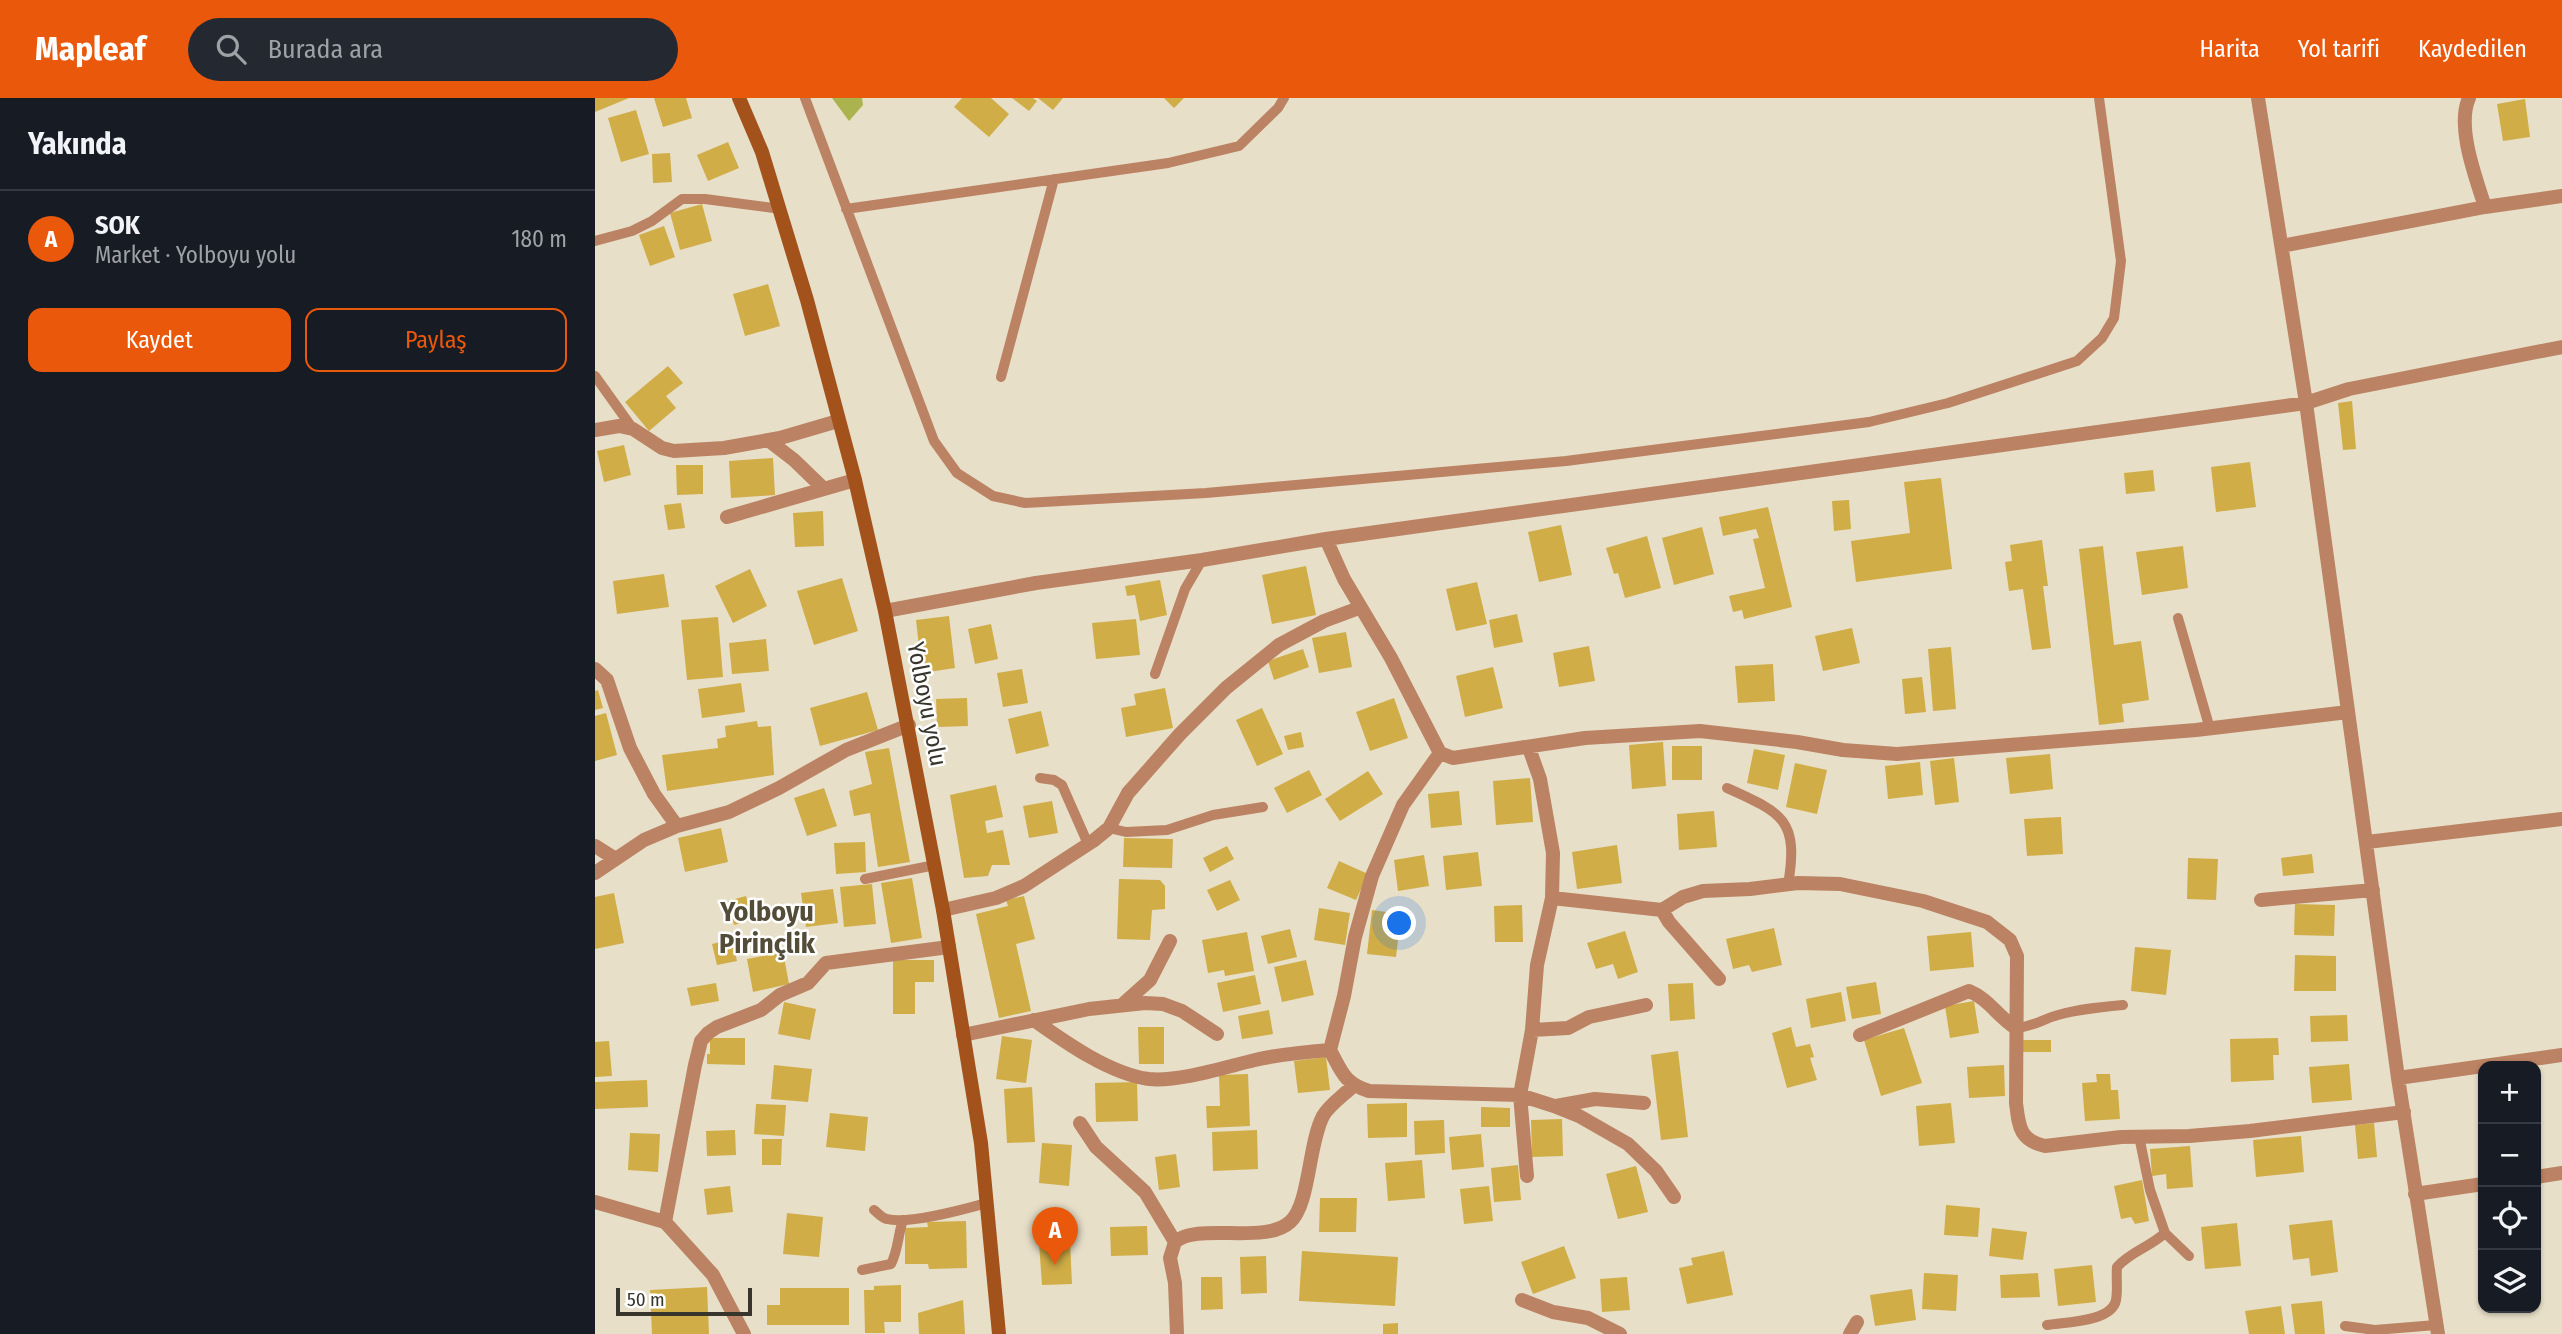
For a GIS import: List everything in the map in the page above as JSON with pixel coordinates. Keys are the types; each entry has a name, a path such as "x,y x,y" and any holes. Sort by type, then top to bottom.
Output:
{"main road":[{"name":"Yolboyu yolu","path":"739,98 762,152 781,209 855,480 909,725 943,910 981,1143 999,1334"}],"street":[{"path":"2258,98 2306,403 2398,1078 2437,1329"},
{"path":"2469,98 2466,104 2465,131 2472,167 2485,207"},
{"path":"2282,246 2562,195"},
{"path":"885,611 1036,583 1202,560 1326,539 2306,403 2349,389 2562,347"},
{"path":"595,429 619,426 632,429 661,448 674,451 724,448 768,440 838,421"},
{"path":"768,440 823,488"},
{"path":"727,517 855,480"},
{"path":"1326,539 1359,608 1391,658 1440,753 1453,758 1584,738 1700,731 1843,750 1897,754 2210,729 2348,712"},
{"path":"943,910 996,898 1024,886 1088,844 1109,828 1128,793 1179,734 1226,688 1279,645 1324,621 1359,608"},
{"path":"595,669 607,680 630,748 653,794 677,826"},
{"path":"595,873 644,840 677,826 729,812 779,788 846,750 909,725"},
{"path":"1527,1176 1520,1095 1532,1030 1537,965 1552,898 1553,853 1540,779 1529,748"},
{"path":"1440,753 1403,805 1372,876 1355,937 1330,1050 1353,1086 1389,1093 1520,1095 1579,1116 1627,1144 1656,1171 1674,1198"},
{"path":"2367,842 2562,819"},
{"path":"595,846 614,858"},
{"path":"1552,898 1662,910 1683,897 1703,891 1788,884 1840,884 1923,901 1987,922 2010,940 2017,956 2016,1103 2019,1126 2025,1138 2045,1146 2139,1136 2189,1136 2250,1131 2404,1112"},
{"path":"2261,900 2374,890"},
{"path":"1662,910 1669,922 1719,979"},
{"path":"1122,1005 1150,979 1170,941"},
{"path":"665,1222 695,1065 701,1041 708,1033 761,1010 780,995 808,983 826,963 949,947"},
{"path":"1860,1035 1969,991 1993,1006 2002,1019 2016,1028"},
{"path":"963,1035 1089,1009 1145,1003 1163,1004 1182,1011 1217,1034"},
{"path":"1532,1030 1568,1028 1589,1017 1646,1005"},
{"path":"1034,1020 1069,1045 1119,1070 1147,1079 1170,1079 1298,1052 1330,1050"},
{"path":"2398,1078 2562,1055"},
{"path":"1177,1334 1175,1283 1170,1258 1175,1242 1188,1236 1267,1231 1287,1225 1298,1213 1303,1199 1308,1164 1324,1113 1353,1086"},
{"path":"1554,1106 1595,1099 1644,1103"},
{"path":"1080,1124 1096,1147 1145,1192 1175,1242"},
{"path":"2541,1176 2562,1173"},
{"path":"2416,1194 2478,1185"},
{"path":"595,1202 665,1222 713,1275 744,1334"},
{"path":"1522,1300 1553,1312 1588,1318 1620,1334"}],"lane":[{"path":"805,98 934,441 957,473 993,496 1025,503 1206,493 1566,461 1869,422 1948,402 2077,361 2102,338 2114,318 2121,261 2099,98"},
{"path":"846,209 1168,163 1239,146 1278,108 1284,98"},
{"path":"1001,377 1054,179"},
{"path":"595,241 632,231 652,222 682,199 705,199 781,209"},
{"path":"595,376 632,429"},
{"path":"1155,674 1163,645 1185,589 1202,560"},
{"path":"2178,618 2210,729"},
{"path":"1040,778 1055,780 1062,785 1088,844"},
{"path":"1727,788 1765,805 1791,833 1793,855 1788,884"},
{"path":"1109,828 1126,832 1167,830 1213,815 1263,807"},
{"path":"865,879 935,864"},
{"path":"2016,1028 2031,1027 2054,1016 2082,1009 2123,1005"},
{"path":"2139,1136 2144,1168 2165,1233 2189,1256"},
{"path":"874,1210 884,1219 903,1220 964,1210 987,1203"},
{"path":"862,1270 891,1264 903,1220"},
{"path":"2047,1325 2098,1318 2111,1310 2116,1302 2117,1267 2123,1260 2153,1244 2165,1233"},
{"path":"2345,1326 2375,1330 2437,1329"}],"green space":[{"path":"832,98 862,98 863,105 849,121"}],"building":[{"path":"595,98 629,98 595,112"},
{"path":"654,98 686,98 692,118 663,127"},
{"path":"962,98 991,98 1009,114 989,137 954,107"},
{"path":"1012,98 1033,98 1037,101 1029,111"},
{"path":"1038,98 1063,98 1053,110"},
{"path":"1164,98 1184,98 1174,108"},
{"path":"2525,99 2530,137 2503,141 2497,104"},
{"path":"636,110 649,154 621,162 608,118"},
{"path":"728,142 739,168 708,181 697,155"},
{"path":"670,153 672,182 653,183 652,154"},
{"path":"702,204 712,241 680,250 670,213"},
{"path":"664,226 675,257 650,266 639,235"},
{"path":"768,284 780,326 745,336 733,294"},
{"path":"668,366 683,383 666,396 676,408 649,431 625,402"},
{"path":"2352,401 2356,449 2343,450 2338,403"},
{"path":"624,445 631,475 604,482 597,451"},
{"path":"773,458 775,495 731,498 729,461"},
{"path":"2250,462 2256,507 2216,512 2211,467"},
{"path":"676,465 703,465 703,494 677,495"},
{"path":"2153,470 2155,491 2126,494 2124,473"},
{"path":"1941,478 1952,569 1856,582 1851,541 1910,533 1904,482"},
{"path":"1849,500 1851,529 1834,531 1832,501"},
{"path":"681,503 685,528 668,530 664,505"},
{"path":"1768,507 1792,607 1744,619 1742,610 1733,612 1729,596 1765,588 1753,539 1759,538 1756,529 1723,536 1719,517"},
{"path":"823,511 824,546 795,547 793,513"},
{"path":"1561,525 1572,575 1539,582 1528,532"},
{"path":"1702,527 1714,574 1674,585 1662,538"},
{"path":"1647,536 1661,588 1625,598 1618,573 1614,574 1606,548"},
{"path":"2042,540 2048,586 2043,586 2051,648 2032,650 2023,589 2009,591 2005,562 2012,561 2010,545"},
{"path":"2103,546 2114,645 2141,641 2149,700 2122,704 2124,722 2099,725 2079,549"},
{"path":"2183,546 2188,588 2142,595 2136,552"},
{"path":"1306,566 1316,615 1272,624 1262,575"},
{"path":"750,569 767,606 733,623 715,586"},
{"path":"664,574 669,607 617,614 613,581"},
{"path":"842,578 858,631 814,645 797,591"},
{"path":"1160,580 1167,615 1140,621 1135,595 1127,596 1125,586"},
{"path":"1477,582 1487,624 1456,631 1446,589"},
{"path":"1517,614 1523,642 1494,648 1489,620"},
{"path":"949,616 955,668 922,673 916,620"},
{"path":"718,617 723,677 687,680 681,620"},
{"path":"1136,619 1140,655 1096,659 1092,623"},
{"path":"991,624 998,659 975,664 968,629"},
{"path":"1852,628 1860,663 1823,671 1815,636"},
{"path":"1346,632 1352,667 1319,673 1312,638"},
{"path":"766,639 769,671 732,674 729,643"},
{"path":"1589,646 1595,681 1559,687 1553,653"},
{"path":"1951,647 1956,709 1933,711 1928,649"},
{"path":"1303,649 1309,667 1274,680 1268,661"},
{"path":"1773,664 1775,701 1738,703 1735,666"},
{"path":"1493,667 1503,708 1465,717 1456,676"},
{"path":"1022,669 1028,703 1003,707 997,673"},
{"path":"1922,677 1926,712 1905,714 1902,679"},
{"path":"741,683 745,712 702,718 698,689"},
{"path":"1165,688 1173,728 1126,737 1121,708 1136,705 1134,694"},
{"path":"598,690 603,708 595,710 595,691"},
{"path":"867,692 878,730 820,746 810,708"},
{"path":"967,698 968,726 937,727 936,699"},
{"path":"1394,698 1408,738 1370,751 1356,712"},
{"path":"1262,708 1283,754 1257,766 1236,720"},
{"path":"1041,711 1049,746 1016,754 1008,719"},
{"path":"606,713 617,755 595,761 595,716"},
{"path":"757,721 758,727 771,726 774,775 667,791 662,755 718,748 717,739 726,737 725,726"},
{"path":"1301,732 1304,747 1288,750 1284,736"},
{"path":"1663,742 1666,786 1632,789 1629,745"},
{"path":"1672,746 1702,746 1702,780 1672,780"},
{"path":"889,748 910,862 878,867 870,813 854,816 849,791 872,784 865,752"},
{"path":"1754,749 1785,755 1778,790 1747,783"},
{"path":"2050,754 2053,789 2010,794 2006,758"},
{"path":"1954,758 1959,802 1935,805 1930,761"},
{"path":"1920,762 1923,795 1888,799 1885,766"},
{"path":"1795,763 1827,770 1817,814 1786,807"},
{"path":"1309,770 1322,795 1287,813 1274,788"},
{"path":"1368,771 1383,794 1340,821 1325,799"},
{"path":"1530,778 1533,822 1496,825 1493,781"},
{"path":"996,785 1003,817 985,821 987,833 1003,830 1010,865 992,865 988,876 964,878 950,795"},
{"path":"824,788 837,826 807,836 794,798"},
{"path":"1459,791 1462,825 1431,828 1428,794"},
{"path":"1052,801 1058,833 1029,838 1023,806"},
{"path":"1714,811 1717,847 1679,850 1677,814"},
{"path":"2061,817 2063,854 2027,856 2024,819"},
{"path":"721,828 728,862 685,872 678,838"},
{"path":"1124,838 1173,839 1172,868 1123,867"},
{"path":"865,842 866,872 836,874 834,843"},
{"path":"1617,845 1622,883 1577,889 1572,852"},
{"path":"1227,846 1234,859 1210,872 1203,858"},
{"path":"1478,852 1482,886 1446,890 1443,856"},
{"path":"2312,854 2314,873 2283,876 2281,858"},
{"path":"1424,855 1429,886 1398,891 1394,860"},
{"path":"2188,858 2218,859 2216,900 2187,899"},
{"path":"1339,861 1368,874 1356,900 1327,888"},
{"path":"912,878 922,938 891,943 881,883"},
{"path":"1119,879 1160,880 1165,886 1165,909 1152,910 1150,940 1117,939"},
{"path":"1230,880 1240,900 1217,911 1207,890"},
{"path":"872,884 876,924 844,927 840,887"},
{"path":"833,889 838,923 806,927 801,893"},
{"path":"614,893 624,943 595,949 595,897"},
{"path":"746,896 752,920 734,925 728,901"},
{"path":"1024,896 1035,939 1016,944 1031,1011 999,1018 976,914 1008,906 1006,900"},
{"path":"2295,904 2335,905 2334,936 2294,935"},
{"path":"1522,905 1523,942 1495,942 1494,906"},
{"path":"1319,908 1350,913 1345,945 1314,940"},
{"path":"1372,910 1401,914 1396,957 1367,954"},
{"path":"1774,928 1782,965 1752,972 1749,965 1733,969 1726,939"},
{"path":"1290,929 1297,957 1268,964 1261,936"},
{"path":"1625,931 1638,972 1618,979 1613,964 1596,969 1587,943"},
{"path":"1247,932 1254,971 1225,976 1224,970 1208,973 1202,940"},
{"path":"1971,932 1974,967 1930,971 1927,936"},
{"path":"732,939 737,961 717,965 712,944"},
{"path":"2135,947 2171,950 2166,995 2131,991"},
{"path":"783,952 789,984 753,992 747,959"},
{"path":"2295,955 2336,956 2336,991 2294,991"},
{"path":"893,960 934,960 934,982 915,982 915,1014 893,1014"},
{"path":"1306,960 1314,995 1282,1002 1274,967"},
{"path":"1255,975 1261,1004 1223,1012 1217,983"},
{"path":"1876,982 1881,1014 1852,1019 1846,987"},
{"path":"716,983 719,1001 691,1006 687,988"},
{"path":"1693,983 1695,1019 1670,1021 1668,984"},
{"path":"1841,992 1846,1021 1811,1028 1806,999"},
{"path":"1974,1001 1979,1033 1950,1038 1945,1006"},
{"path":"784,1002 816,1009 810,1040 778,1034"},
{"path":"1269,1010 1273,1034 1242,1039 1238,1016"},
{"path":"2347,1015 2348,1041 2311,1042 2310,1016"},
{"path":"1138,1027 1164,1027 1164,1064 1139,1064"},
{"path":"1791,1027 1796,1047 1810,1044 1814,1057 1810,1058 1817,1080 1787,1088 1772,1033"},
{"path":"1904,1028 1922,1083 1881,1096 1864,1040"},
{"path":"1002,1036 1032,1040 1026,1083 996,1079"},
{"path":"710,1038 745,1038 745,1065 707,1064"},
{"path":"2278,1038 2279,1055 2273,1055 2274,1080 2231,1082 2230,1039"},
{"path":"2023,1040 2051,1040 2051,1052 2023,1052"},
{"path":"609,1041 612,1076 595,1077 595,1042"},
{"path":"1678,1051 1688,1137 1661,1140 1651,1055"},
{"path":"1326,1057 1330,1090 1298,1093 1294,1061"},
{"path":"2349,1064 2352,1100 2312,1103 2309,1067"},
{"path":"774,1065 812,1069 808,1102 771,1099"},
{"path":"2004,1065 2005,1096 1969,1098 1967,1067"},
{"path":"1248,1074 1250,1126 1207,1128 1206,1106 1220,1106 1219,1075"},
{"path":"2096,1074 2110,1074 2111,1090 2118,1090 2120,1119 2085,1121 2082,1083 2097,1082"},
{"path":"647,1080 648,1107 595,1109 595,1082"},
{"path":"1137,1082 1138,1121 1096,1122 1095,1083"},
{"path":"1032,1087 1035,1142 1007,1143 1004,1089"},
{"path":"1407,1103 1407,1137 1368,1138 1367,1104"},
{"path":"1951,1103 1955,1143 1919,1146 1916,1106"},
{"path":"756,1104 786,1105 784,1136 754,1134"},
{"path":"1481,1107 1510,1108 1510,1127 1481,1127"},
{"path":"830,1113 868,1117 865,1151 826,1147"},
{"path":"1562,1119 1563,1156 1532,1157 1531,1120"},
{"path":"1444,1120 1445,1153 1415,1155 1414,1121"},
{"path":"2374,1123 2377,1157 2358,1159 2355,1125"},
{"path":"735,1130 736,1155 707,1156 706,1131"},
{"path":"1257,1130 1258,1169 1213,1171 1212,1132"},
{"path":"630,1133 660,1134 658,1172 628,1170"},
{"path":"1481,1134 1484,1167 1452,1170 1449,1137"},
{"path":"2301,1136 2304,1172 2256,1177 2253,1140"},
{"path":"762,1139 782,1139 781,1165 762,1165"},
{"path":"1042,1143 1072,1145 1069,1186 1039,1183"},
{"path":"2190,1146 2193,1187 2167,1189 2166,1174 2152,1176 2150,1149"},
{"path":"1176,1154 1180,1187 1159,1190 1155,1157"},
{"path":"1422,1160 1425,1198 1388,1201 1385,1163"},
{"path":"1518,1165 1521,1200 1494,1202 1491,1168"},
{"path":"1636,1166 1648,1212 1618,1219 1606,1174"},
{"path":"2142,1180 2149,1221 2135,1224 2131,1217 2121,1219 2114,1186"},
{"path":"730,1186 733,1212 707,1215 704,1189"},
{"path":"1489,1186 1493,1221 1464,1224 1460,1189"},
{"path":"1320,1198 1357,1198 1356,1232 1319,1232"},
{"path":"1946,1205 1980,1208 1978,1237 1944,1235"},
{"path":"787,1213 823,1217 819,1257 783,1254"},
{"path":"2332,1220 2338,1272 2311,1276 2309,1258 2293,1260 2289,1225"},
{"path":"966,1221 967,1268 929,1269 928,1264 905,1264 905,1228 928,1227 927,1222"},
{"path":"2237,1223 2241,1266 2205,1269 2201,1227"},
{"path":"1147,1226 1148,1255 1111,1256 1110,1227"},
{"path":"1992,1228 2027,1232 2023,1260 1989,1256"},
{"path":"1070,1241 1072,1284 1042,1285 1039,1243"},
{"path":"1564,1246 1576,1278 1533,1294 1521,1262"},
{"path":"1302,1251 1398,1257 1395,1306 1299,1301"},
{"path":"1724,1251 1733,1295 1687,1304 1679,1268 1693,1265 1691,1258"},
{"path":"1266,1256 1267,1293 1241,1294 1240,1257"},
{"path":"2092,1265 2096,1302 2058,1306 2054,1269"},
{"path":"1924,1273 1958,1275 1956,1311 1922,1309"},
{"path":"2038,1273 2040,1297 2001,1298 2000,1275"},
{"path":"1201,1277 1222,1277 1223,1309 1201,1310"},
{"path":"1627,1277 1630,1310 1602,1312 1600,1279"},
{"path":"901,1285 901,1322 884,1322 885,1333 865,1333 864,1290 874,1290 874,1286"},
{"path":"707,1287 709,1334 652,1334 650,1290"},
{"path":"780,1288 849,1288 849,1325 767,1325 767,1305 780,1305"},
{"path":"1912,1289 1916,1320 1875,1326 1870,1295"},
{"path":"963,1300 965,1334 919,1334 918,1313"},
{"path":"2322,1301 2325,1334 2295,1334 2291,1304"},
{"path":"2281,1306 2285,1334 2249,1334 2245,1311"},
{"path":"1398,1323 1398,1334 1383,1334 1383,1324"}],"place":[{"name":"SOK","path":"1055,1265"}],"district":[{"name":"Yolboyu Pirinçlik","path":"767,927"}]}
